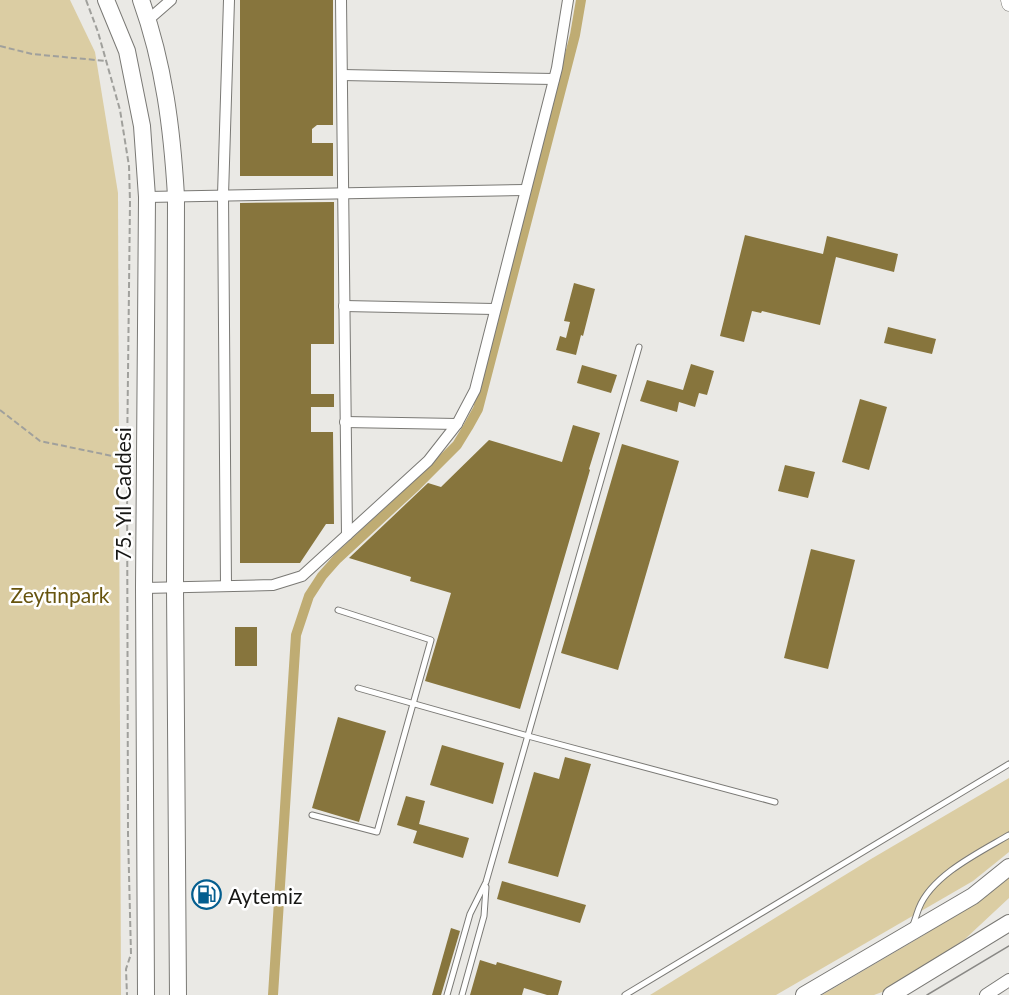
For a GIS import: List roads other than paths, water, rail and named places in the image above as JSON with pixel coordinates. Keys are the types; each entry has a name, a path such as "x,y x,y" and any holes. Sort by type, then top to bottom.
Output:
{"main road":[{"name":"75. Yıl Caddesi","path":"106,0 127,51 142,126 147,197 144,588 146,995"},
{"path":"141,0 166,94 176,196 175,588 178,995"},
{"path":"804,995 973,896 1009,867"},
{"path":"967,950 1009,910"},
{"path":"891,995 1009,923"}],"street":[{"path":"148,20 171,0"},
{"path":"226,586 223,195 229,0"},
{"path":"341,0 347,535"},
{"path":"144,588 273,585 302,576 428,461 457,424 475,390 554,79 568,0"},
{"path":"342,75 554,79"},
{"path":"147,197 525,190"},
{"path":"344,306 494,309"},
{"path":"345,422 457,424"},
{"path":"967,950 1009,928"},
{"path":"986,995 1009,980"}],"lane":[{"path":"447,995 470,914 486,882 639,347"},
{"path":"312,815 377,832 431,640 338,610"},
{"path":"358,688 775,802"},
{"path":"626,995 1009,764"},
{"path":"911,933 919,907 930,890 945,874 1009,835"},
{"path":"462,995 484,916 486,882"}],"waterway":[{"path":"273,995 296,635 309,596 322,576 457,445 478,409 575,35 581,0"}],"tram line":[{"path":"927,995 1009,946"}],"place":[{"name":"Aytemiz","path":"207,895"}],"park label":[{"name":"Zeytinpark","path":"60,594"}]}
